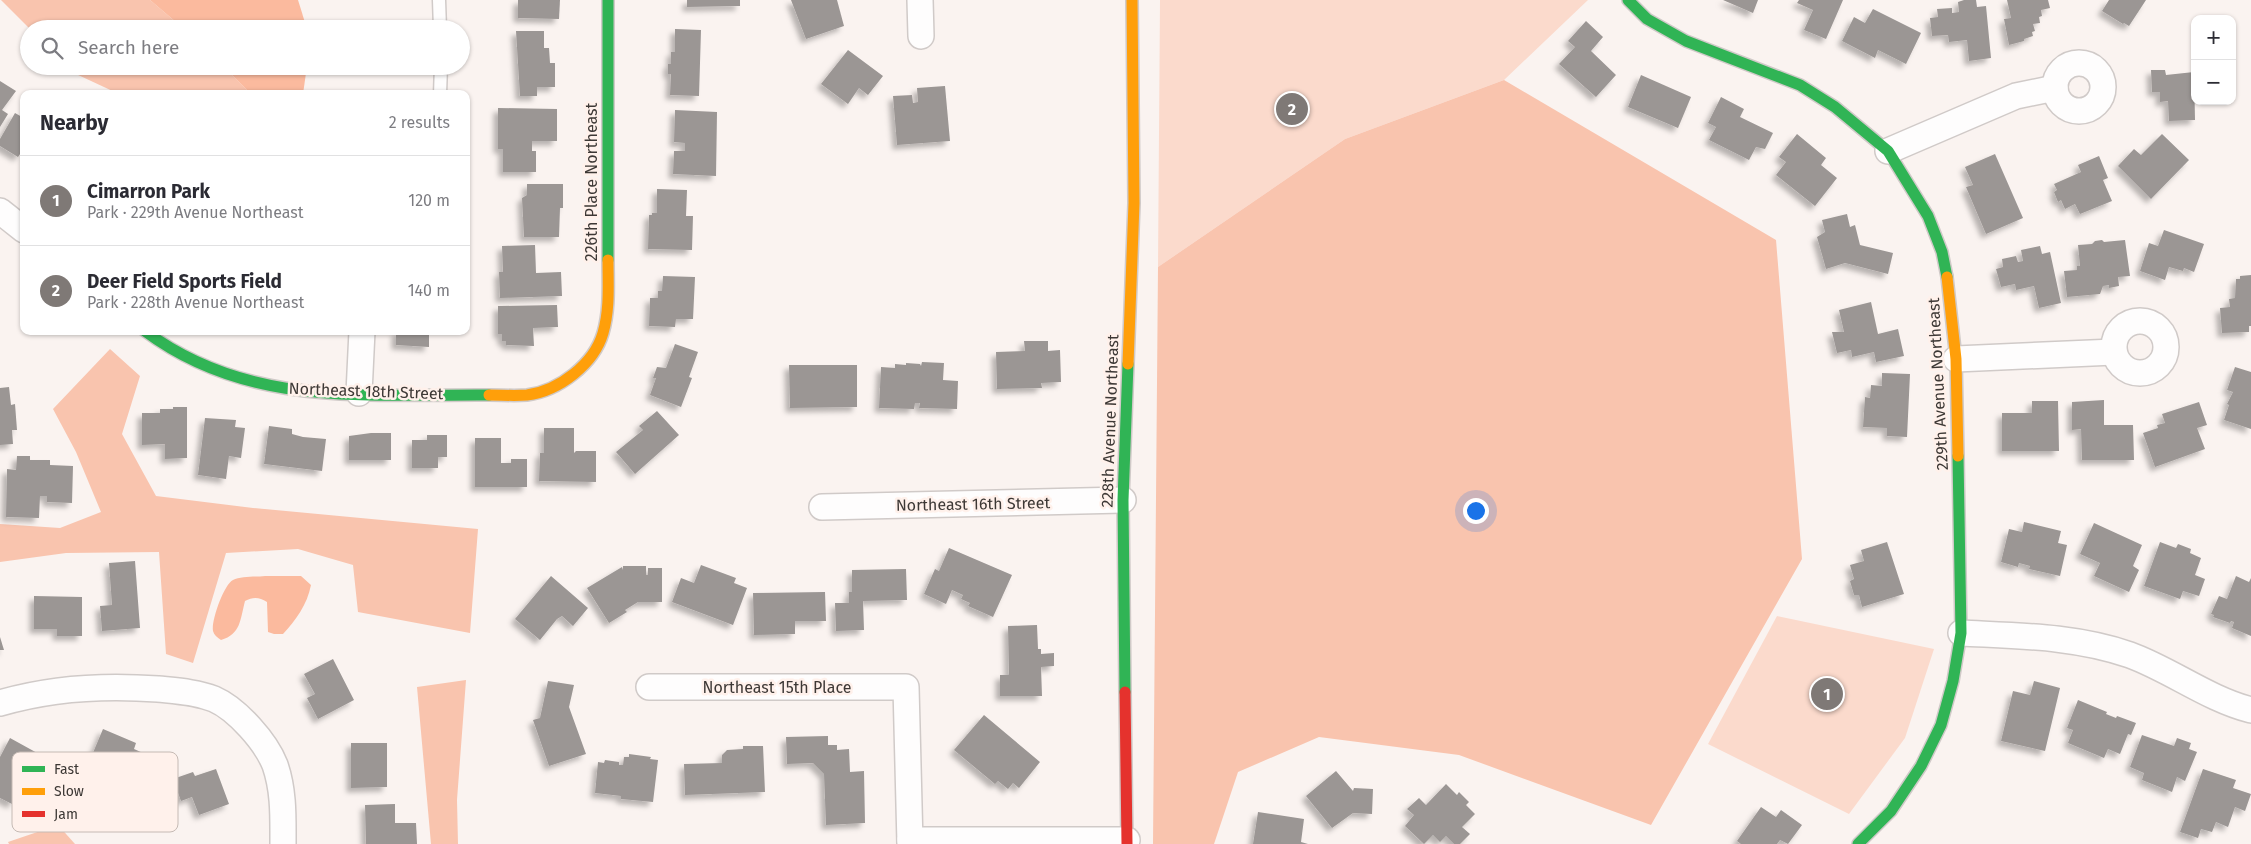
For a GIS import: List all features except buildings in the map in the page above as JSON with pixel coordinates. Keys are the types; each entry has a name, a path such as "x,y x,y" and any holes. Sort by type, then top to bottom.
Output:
{"street":[{"name":"226th Place Northeast","path":"588,360 603,334 608,306 608,0"},
{"path":"920,0 921,36"},
{"name":"228th Avenue Northeast","path":"1127,842 1123,500 1134,203 1132,0"},
{"name":"229th Avenue Northeast","path":"1628,0 1647,19 1686,41 1800,85 1835,106 1888,151 1928,216 1942,252 1950,290 1956,359 1961,633 1953,681 1941,725 1921,766 1891,811 1858,844"},
{"path":"1888,151 2016,96 2055,88"},
{"path":"0,211 20,227"},
{"name":"Northeast 18th Street","path":"151,335 193,362 233,378 281,389 313,393 527,395 551,389 574,374 588,360"},
{"path":"359,393 362,335"},
{"path":"1956,359 2114,352"},
{"name":"Northeast 16th Street","path":"822,507 1123,500"},
{"path":"1961,633 2064,639 2096,645 2132,656 2251,710"},
{"path":"0,704 18,698 76,688 127,687 190,692 215,699 236,713 257,737 274,764 282,791 283,844"},
{"name":"Northeast 15th Place","path":"649,687 906,687 910,842"},
{"path":"910,842 1127,842"}],"lane":[{"path":"439,0 440,20"},
{"path":"440,90 441,75"}],"shaded area":[{"path":"1,0 150,0 173,20 21,20"},
{"path":"150,0 298,0 304,20 173,20"},
{"path":"1160,0 1588,0 1504,80 1345,139 1158,267"},
{"path":"78,75 232,75 247,90 110,90"},
{"path":"232,75 306,75 304,90 247,90"},
{"path":"1504,80 1776,240 1802,559 1651,825 1459,755 1319,737 1238,772 1214,844 1153,844 1158,267 1345,139"},
{"path":"110,349 140,376 122,434 156,496 253,508 478,529 470,633 358,612 353,565 298,549 226,553 193,663 166,654 159,552 66,553 0,562 0,524 60,528 101,512 76,452 53,409"},
{"path":"301,576 311,585 307,599 297,618 283,634 268,632 267,602 259,598 251,599 245,601 236,630 221,640 214,634 213,626 219,603 229,583 244,577"},
{"path":"1777,616 1934,649 1905,738 1849,814 1708,744"},
{"path":"466,680 457,800 458,844 431,844 417,687"},
{"path":"37,832 64,832 75,844 9,844 8,842"}],"traffic: fast":[{"path":"608,0 608,260"},
{"path":"1628,0 1647,19 1686,41 1800,85 1835,107 1888,151 1928,216 1942,252 1947,277"},
{"path":"151,335 184,356 225,373 267,385 310,392 354,395 489,395"},
{"path":"1125,692 1123,500 1128,364"},
{"path":"1858,844 1891,811 1921,766 1941,725 1953,681 1961,633 1958,456"}],"traffic: slow":[{"path":"1128,364 1134,203 1132,0"},
{"path":"489,395 527,395 551,388 574,374 592,355 603,333 607,315 608,260"},
{"path":"1947,277 1956,359 1958,456"}],"traffic: jam":[{"path":"1125,692 1127,844"}],"place":[{"name":"Deer Field Sports Field","path":"1292,109"},
{"name":"Cimarron Park","path":"1827,694"}]}
